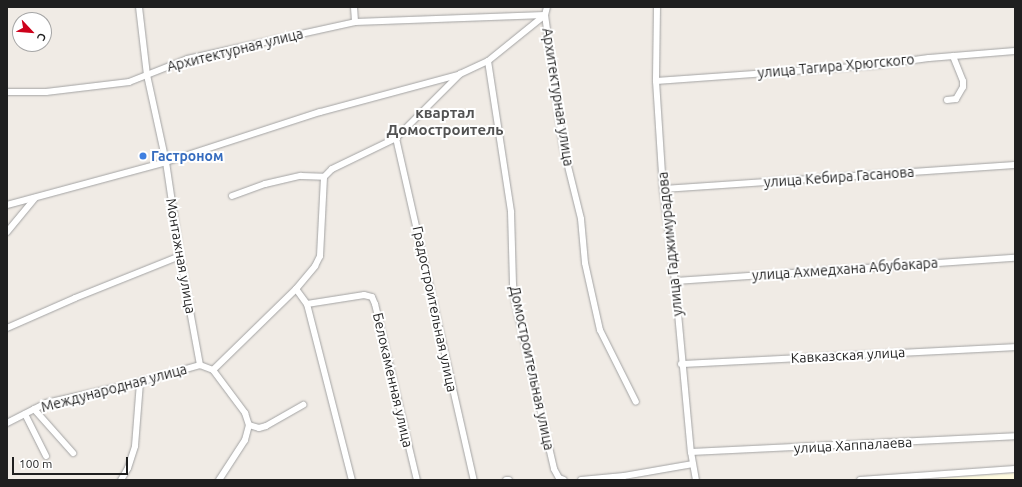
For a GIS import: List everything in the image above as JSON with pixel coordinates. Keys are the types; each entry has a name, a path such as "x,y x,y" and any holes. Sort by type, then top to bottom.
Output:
{"street":[{"name":"Монтажная улица","path":"139,7 147,75 166,162 180,256 200,365"},
{"path":"354,7 355,22"},
{"path":"7,205 166,162 320,112 460,74 488,61 545,15 546,7"},
{"name":"улица Гаджимурадова","path":"657,7 656,80 663,189 675,281 681,364 692,464 696,480"},
{"name":"Архитектурная улица","path":"7,92 46,92 129,82 187,59 355,22 545,15 563,146 581,219 585,263 600,330 636,402"},
{"name":"улица Тагира Хрюгского","path":"656,80 877,65 1015,50"},
{"path":"947,100 956,99 963,87 953,56"},
{"name":"Домостроительная улица","path":"488,61 511,212 513,284 516,301 554,470 559,478 564,480"},
{"path":"213,370 296,289 315,266 320,256 324,177 332,169 396,138 460,74"},
{"name":"Градостроительная улица","path":"396,138 474,480"},
{"name":"улица Кебира Гасанова","path":"663,189 1015,165"},
{"path":"232,196 265,184 301,176 324,177"},
{"path":"7,232 35,198"},
{"path":"7,328 75,298 180,256"},
{"name":"улица Ахмедхана Абубакара","path":"675,281 1015,258"},
{"path":"296,289 307,304 352,480"},
{"name":"Белокаменная улица","path":"307,304 364,295 372,297 375,304 418,480"},
{"name":"Кавказская улица","path":"681,364 1015,347"},
{"path":"200,365 213,370 245,414 249,425 245,440 219,480"},
{"name":"Международная улица","path":"7,423 46,403 88,392 140,382 200,365"},
{"path":"121,480 128,468 134,446 140,382"},
{"path":"249,425 259,428 266,426 303,405"},
{"path":"34,409 73,453"},
{"path":"25,414 46,456"},
{"name":"улица Хаппалаева","path":"691,452 1015,436"},
{"path":"582,480 624,476 692,464"},
{"path":"860,480 928,477 1015,469"}],"shaded area":[{"path":"1015,473 1015,480 939,480 939,478"}],"place":[{"name":"Гастроном","path":"143,156"}],"district":[{"name":"квартал Домостроитель","path":"445,120"}]}
